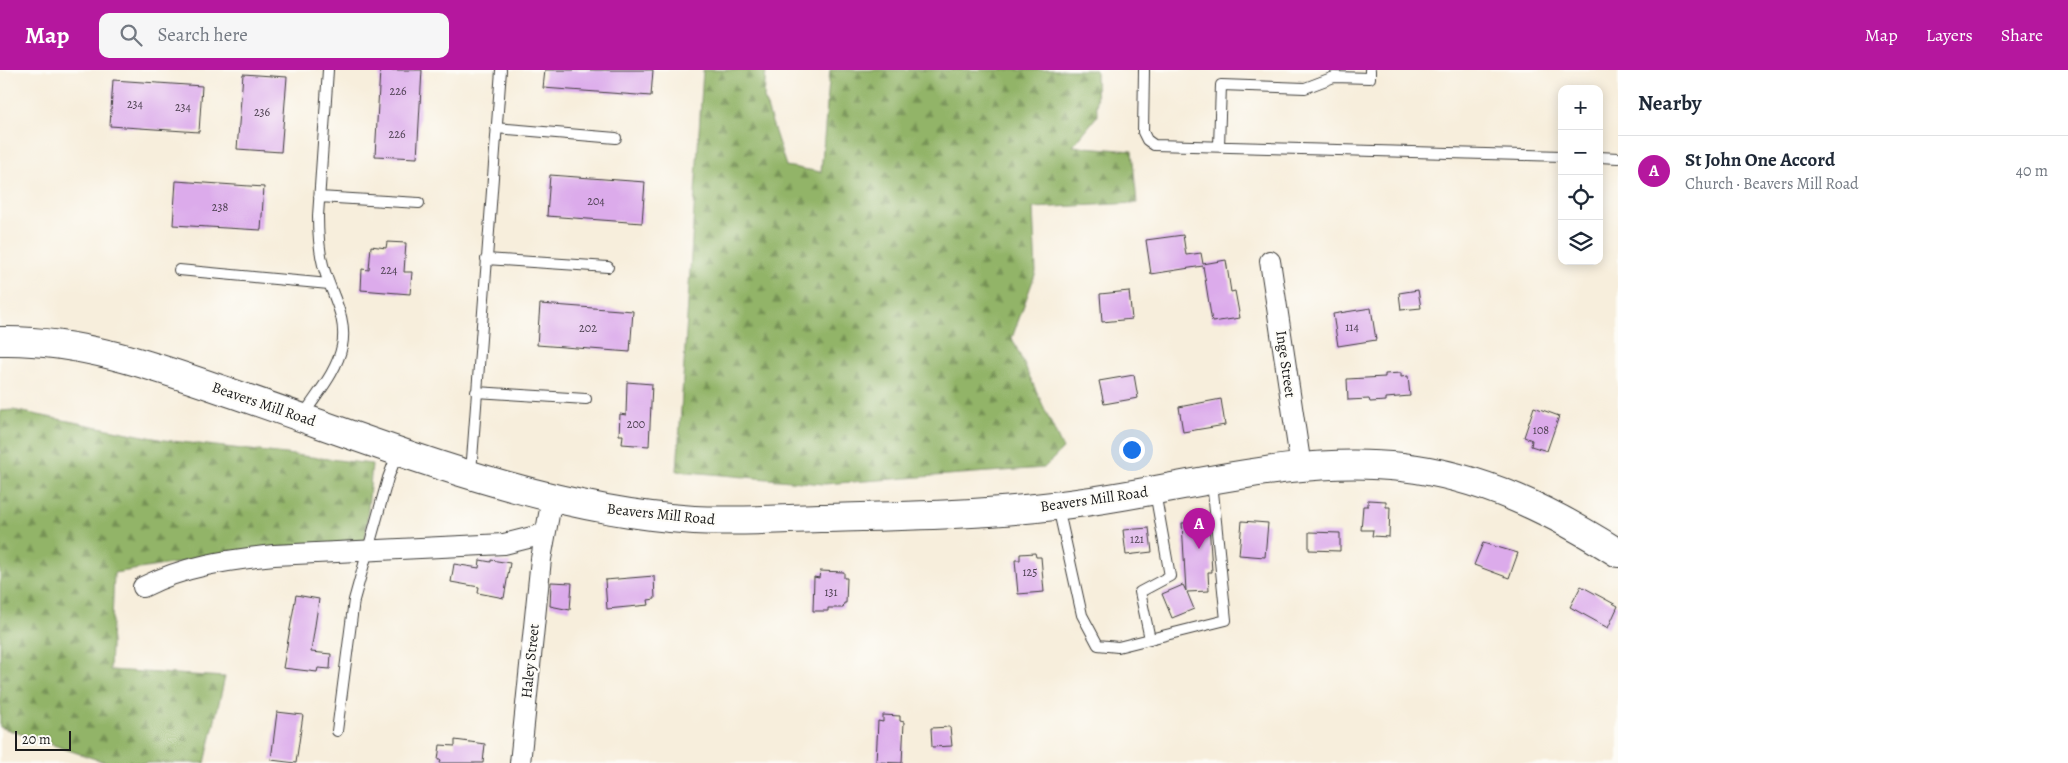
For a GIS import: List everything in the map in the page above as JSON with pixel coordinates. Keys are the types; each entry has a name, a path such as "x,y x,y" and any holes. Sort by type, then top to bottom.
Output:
{"street":[{"name":"Inge Street","path":"1270,261 1301,467"},
{"name":"Beavers Mill Road","path":"0,341 57,344 98,351 166,371 470,474 552,498 613,510 699,520 874,517 988,512 1058,506 1301,467 1345,465 1400,467 1471,481 1513,495 1553,514 1618,553"},
{"path":"143,587 163,576 186,569 274,554 504,544 544,534 552,498"},
{"name":"Haley Street","path":"520,763 544,534"}],"lane":[{"path":"302,417 336,364 342,346 343,328 339,304 322,264 318,238 328,70"},
{"path":"470,474 501,70"},
{"path":"1144,70 1143,132 1147,140 1154,144 1558,156"},
{"path":"1219,146 1221,85 1305,88 1334,77 1370,78 1370,70"},
{"path":"496,128 616,138"},
{"path":"1603,158 1618,158"},
{"path":"319,196 419,203"},
{"path":"486,259 608,267"},
{"path":"179,270 329,284"},
{"path":"476,392 586,399"},
{"path":"337,731 354,600 388,478 399,450"},
{"path":"1058,506 1082,615 1098,645 1118,648 1226,620 1212,481"},
{"path":"1150,639 1140,592 1170,576 1155,491"}],"green space":[{"path":"703,70 766,70 764,98 786,166 821,172 830,70 1096,70 1097,116 1073,146 1132,151 1137,203 1033,208 1036,272 1012,338 1063,449 1044,468 824,484 677,471"},
{"path":"13,410 164,440 372,464 365,543 280,547 114,573 110,670 225,677 205,763 107,763 0,727 0,411"}],"building":[{"path":"380,70 422,70 417,158 375,156"},
{"path":"545,70 653,70 651,96 543,88"},
{"path":"243,74 287,77 281,152 237,149"},
{"path":"113,80 202,86 199,132 110,126"},
{"path":"550,175 645,182 642,223 547,216"},
{"path":"176,181 264,187 261,230 173,225"},
{"path":"1183,235 1186,255 1201,253 1203,264 1226,260 1231,292 1235,291 1240,318 1212,322 1203,266 1151,274 1146,240"},
{"path":"387,242 406,243 404,272 412,272 410,294 361,290 362,269 369,270 371,246 386,248"},
{"path":"1418,290 1421,308 1401,310 1399,293"},
{"path":"1129,291 1132,319 1102,322 1100,294"},
{"path":"540,304 633,311 630,352 537,345"},
{"path":"1371,308 1376,340 1338,346 1333,314"},
{"path":"1401,373 1401,377 1408,376 1410,396 1386,398 1386,401 1370,402 1369,399 1348,400 1347,379 1385,377 1385,374"},
{"path":"1134,375 1138,398 1104,404 1099,381"},
{"path":"627,382 652,384 649,446 622,444 623,435 619,435 620,414 626,415"},
{"path":"1221,399 1225,425 1183,432 1179,407"},
{"path":"1534,407 1559,416 1547,451 1531,446 1532,440 1524,437"},
{"path":"1368,500 1386,501 1386,507 1390,507 1389,537 1372,536 1373,530 1361,530 1363,506 1368,506"},
{"path":"1242,521 1268,523 1265,557 1239,555"},
{"path":"1209,522 1212,572 1208,572 1209,591 1187,592 1194,609 1172,618 1162,594 1183,585 1186,591 1182,523"},
{"path":"1149,528 1152,552 1126,555 1123,530"},
{"path":"1309,532 1340,533 1340,551 1309,550"},
{"path":"1483,543 1518,553 1509,578 1474,565"},
{"path":"1035,553 1036,557 1041,557 1044,592 1018,594 1015,560 1020,560 1020,554"},
{"path":"480,560 510,563 504,598 478,593 479,587 451,582 454,564 479,568"},
{"path":"820,571 844,572 844,578 847,578 846,603 844,603 843,608 813,611 814,577 819,578"},
{"path":"654,576 655,599 648,600 649,605 607,609 605,580"},
{"path":"551,582 572,583 570,610 550,606"},
{"path":"1581,586 1618,606 1608,628 1570,607"},
{"path":"296,595 319,599 311,652 331,654 330,669 318,668 317,672 283,668"},
{"path":"277,712 303,715 296,763 271,760"},
{"path":"883,715 900,716 900,721 904,722 902,763 876,762 878,721 883,722"},
{"path":"950,727 952,746 932,747 931,728"},
{"path":"455,740 485,744 483,763 440,763 441,760 438,760 440,745 455,746"}],"place":[{"name":"St John One Accord","path":"1199,549"}]}
